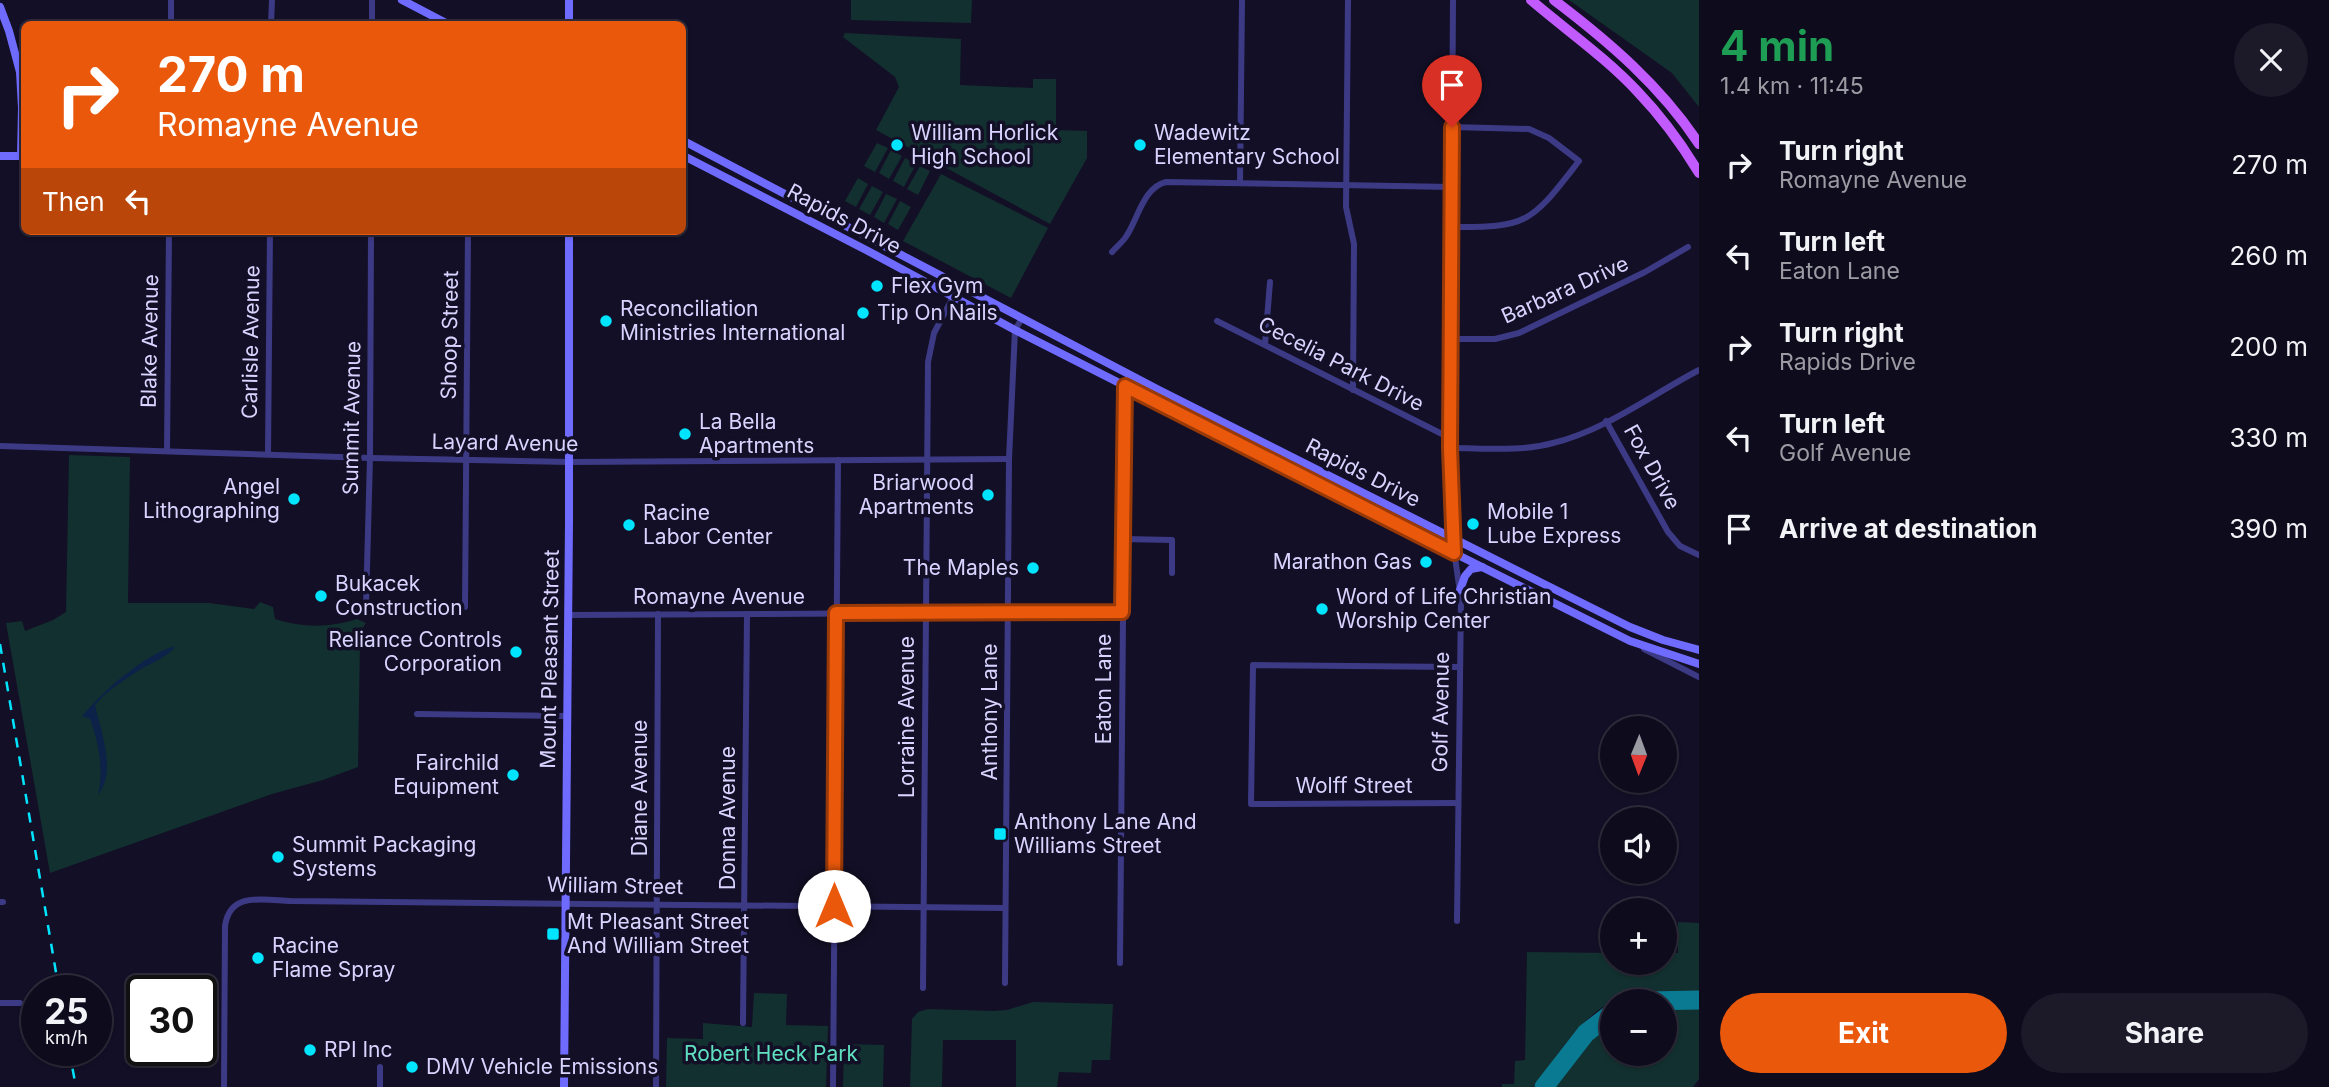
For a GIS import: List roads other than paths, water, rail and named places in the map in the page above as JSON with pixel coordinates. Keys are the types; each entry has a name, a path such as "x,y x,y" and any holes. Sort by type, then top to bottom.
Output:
{"main road":[{"path":"1531,0 1637,90 1666,123 1699,173"},
{"path":"1554,0 1624,56 1686,123 1699,144"}],"street":[{"path":"171,0 171,21"},
{"path":"271,21 272,0"},
{"path":"372,0 372,21"},
{"path":"402,0 442,21"},
{"path":"569,0 569,21"},
{"path":"1240,183 1242,0"},
{"path":"1348,0 1346,206 1354,244 1353,390"},
{"name":"Golf Avenue","path":"1454,0 1450,448 1452,537 1460,590 1457,921"},
{"path":"0,7 20,72 21,90"},
{"path":"1452,127 1518,127 1539,132 1579,161 1537,211 1516,223 1492,228 1452,227"},
{"name":"Rapids Drive","path":"686,142 1130,375 1543,584 1605,615 1663,640 1696,650"},
{"path":"0,156 21,156"},
{"name":"Rapids Drive","path":"686,157 1015,330 1699,677"},
{"path":"1112,251 1126,237 1151,191 1166,182 1452,187"},
{"name":"Blake Avenue","path":"167,451 169,235"},
{"name":"Carlisle Avenue","path":"268,454 270,235"},
{"name":"Summit Avenue","path":"366,605 371,235"},
{"name":"Shoop Street","path":"465,607 468,235"},
{"name":"Mount Pleasant Street","path":"564,1087 569,235"},
{"name":"Barbara Drive","path":"1451,339 1494,339 1520,333 1646,272 1688,247"},
{"path":"1265,344 1270,282"},
{"name":"Lorraine Avenue","path":"923,988 929,352 934,332 960,286"},
{"name":"Anthony Lane","path":"1005,983 1009,459 1015,330 1022,318"},
{"name":"Cecelia Park Drive","path":"1217,321 1450,439"},
{"path":"1450,448 1537,446 1567,439 1606,421 1697,371 1699,380"},
{"name":"Eaton Lane","path":"1120,963 1125,386 1130,375"},
{"path":"1216,433 1221,421"},
{"name":"Fox Drive","path":"1606,421 1668,532 1680,546 1699,555"},
{"name":"Layard Avenue","path":"0,446 569,462 1009,459"},
{"path":"1277,463 1282,452"},
{"path":"833,1087 838,460"},
{"path":"1332,491 1338,480"},
{"path":"1375,513 1381,502"},
{"path":"1399,525 1405,514"},
{"path":"1123,539 1172,541 1172,573"},
{"path":"1460,590 1471,569 1482,568"},
{"path":"1538,595 1543,584"},
{"name":"Romayne Avenue","path":"568,615 1122,612"},
{"name":"Diane Avenue","path":"656,1087 658,614"},
{"name":"Donna Avenue","path":"743,1023 747,614"},
{"path":"1600,626 1605,615"},
{"path":"1630,641 1695,663 1696,650"},
{"name":"Wolff Street","path":"1458,803 1251,804 1253,665 1459,667"},
{"path":"417,714 566,716"},
{"name":"William Street","path":"225,1087 225,926 228,911 238,902 1005,908"},
{"path":"0,1003 20,1003"},
{"path":"380,1067 380,1087"}],"water":[{"path":"175,646 163,657 115,686 95,705 107,763 104,785 98,795 101,776 98,747 90,719 82,716 112,685 136,666"}],"railway":[{"path":"0,644 56,975"},
{"path":"72,1066 76,1087"}],"place":[{"name":"William Horlick High School","path":"897,145"},
{"name":"Wadewitz Elementary School","path":"1140,145"},
{"name":"Flex Gym","path":"877,286"},
{"name":"Tip On Nails","path":"863,313"},
{"name":"Reconciliation Ministries International","path":"606,321"},
{"name":"La Bella Apartments","path":"685,434"},
{"name":"Briarwood Apartments","path":"988,495"},
{"name":"Angel Lithographing","path":"294,499"},
{"name":"Mobile 1 Lube Express","path":"1473,524"},
{"name":"Racine Labor Center","path":"629,525"},
{"name":"Marathon Gas","path":"1426,562"},
{"name":"The Maples","path":"1033,568"},
{"name":"Bukacek Construction","path":"321,596"},
{"name":"Word of Life Christian Worship Center","path":"1322,609"},
{"name":"Reliance Controls Corporation","path":"516,652"},
{"name":"Fairchild Equipment","path":"513,775"},
{"name":"Anthony Lane And Williams Street","path":"1000,834"},
{"name":"Summit Packaging Systems","path":"278,857"},
{"name":"Mt Pleasant Street And William Street","path":"553,934"},
{"name":"Racine Flame Spray","path":"258,958"},
{"name":"RPI Inc","path":"310,1050"},
{"name":"DMV Vehicle Emissions","path":"412,1067"}],"park label":[{"name":"Robert Heck Park","path":"771,1054"}]}
